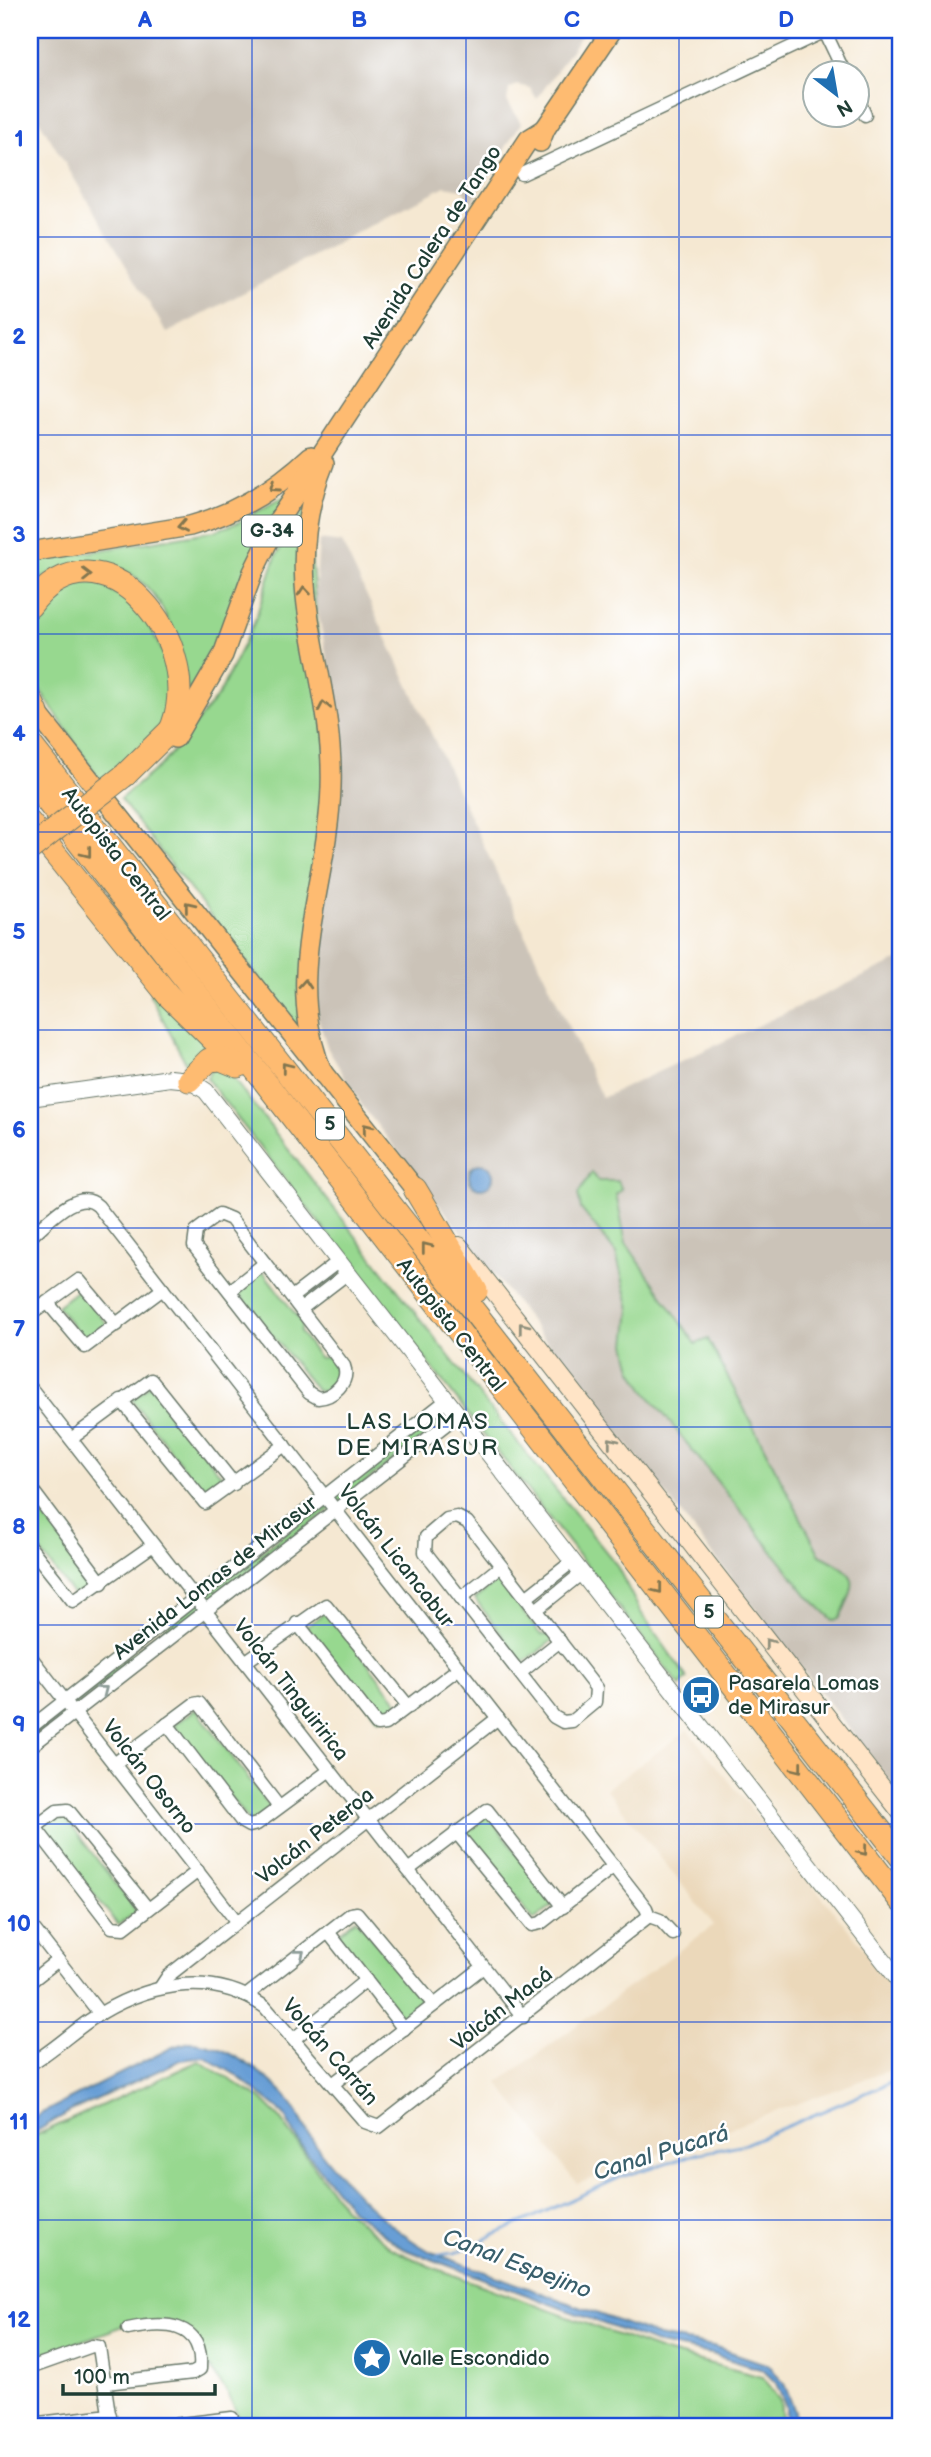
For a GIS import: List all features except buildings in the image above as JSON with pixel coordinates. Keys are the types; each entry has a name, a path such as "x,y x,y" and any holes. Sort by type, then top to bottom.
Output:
{"highway":[{"path":"30,606 49,586 76,575 105,576 135,592 158,622 179,673 180,705 170,732"},
{"path":"30,849 127,778 195,705"},
{"name":"Autopista Central","path":"30,744 901,1857"},
{"name":"Autopista Central","path":"30,779 260,1080 901,1901"},
{"path":"30,823 168,995 260,1080"},
{"path":"189,1080 205,1062 216,1058 260,1080"},
{"path":"415,1189 543,1397"}],"main road":[{"name":"Avenida Calera de Tango","path":"363,394 431,308 522,174 545,129 612,30"},
{"name":"Avenida Calera de Tango","path":"127,778 175,738 223,655 253,572 271,533 529,139 545,129"},
{"path":"30,552 177,528 216,518 274,488 336,433"},
{"path":"323,1074 309,1036 304,989 328,822 331,771 326,719 306,614 302,558 314,492 336,433"},
{"path":"32,705 415,1189 901,1812"}],"street":[{"path":"522,174 825,32 838,60"},
{"path":"30,1098 155,1079 189,1080 210,1096 901,1983"},
{"name":"Volcán Licancabur","path":"30,1237 75,1202 88,1199 98,1206 614,1866 646,1908 649,1916 660,1920 673,1934"},
{"path":"222,1214 228,1217 265,1263 346,1370 344,1382 324,1398 314,1397 230,1291 193,1242 196,1231 213,1217 222,1214"},
{"path":"230,1291 265,1263"},
{"path":"292,1297 343,1267"},
{"path":"301,1309 343,1267"},
{"path":"30,1315 79,1280 117,1325"},
{"path":"47,1302 85,1347 163,1289"},
{"path":"71,1439 147,1381 154,1382 234,1484"},
{"name":"Volcán Tinguiririca","path":"31,1391 523,2017"},
{"path":"121,1400 201,1502 211,1502 285,1445"},
{"name":"Avenida Lomas de Mirasur","path":"30,1728 447,1401"},
{"name":"Avenida Lomas de Mirasur","path":"30,1747 458,1415"},
{"path":"30,1487 102,1583"},
{"path":"454,1517 464,1519 501,1566 596,1688 593,1704 572,1721 559,1721 520,1673 424,1548 426,1537 454,1517"},
{"path":"30,1547 73,1601 153,1545"},
{"path":"461,1598 501,1566"},
{"path":"526,1598 578,1567"},
{"path":"536,1610 578,1567"},
{"path":"245,1662 321,1606 329,1605 409,1707"},
{"path":"297,1623 375,1724 386,1724 459,1668"},
{"path":"520,1673 560,1641"},
{"name":"Volcán Osorno","path":"30,1656 237,1922"},
{"path":"114,1764 198,1703 279,1807"},
{"name":"Volcán Peteroa","path":"160,1988 168,1976 498,1718"},
{"path":"167,1724 243,1822 249,1826 257,1824 330,1770"},
{"path":"148,1909 71,1812 60,1809 32,1829 114,1929 124,1928 198,1871"},
{"path":"408,1870 482,1812 490,1811 563,1907"},
{"path":"456,1832 529,1923 538,1925 614,1866"},
{"path":"246,1996 351,1913 361,1914 433,2005"},
{"name":"Volcán Macá","path":"375,2128 386,2124 649,1916"},
{"path":"30,1924 100,2014"},
{"path":"328,1932 404,2029"},
{"path":"30,1982 58,1960"},
{"path":"334,2083 483,1967"},
{"path":"295,2038 366,1980"},
{"name":"Volcán Carrán","path":"30,2064 100,2014 160,1988 204,1984 246,1996 265,2007 295,2038 365,2122 375,2128"},
{"path":"106,2383 193,2374 200,2369 199,2352 186,2330 166,2323 128,2329"},
{"path":"30,2368 92,2346 99,2347 103,2356 110,2421 30,2424"},
{"path":"156,2427 232,2418"}],"shaded area":[{"path":"30,30 585,30 537,99 530,88 517,85 509,89 507,101 521,123 470,205 463,189 445,186 167,333 30,105"},
{"path":"319,540 342,543 602,1098 901,959 901,1795 363,1107 328,1049 310,994 340,770 336,703 315,597"},
{"path":"688,1730 901,1995 901,2066 577,2184 498,2083 714,1925 606,1789"}],"green space":[{"path":"287,495 215,651 189,694 171,627 149,589 133,575 112,566 70,566 42,578 30,589 30,562 214,531 237,523"},
{"path":"307,503 328,763 304,1037 120,799 163,763 218,696 254,623 276,556"},
{"path":"97,582 139,607 166,658 172,695 154,742 101,782 38,687 30,664 30,622 33,612 73,583"},
{"path":"153,989 218,1053 188,1067 150,995"},
{"path":"225,1068 484,1401 616,1564 640,1611 687,1678 680,1686 207,1079 210,1070"},
{"path":"592,1172 598,1181 618,1181 622,1190 616,1194 626,1243 696,1344 708,1339 820,1555 849,1574 852,1580 850,1596 839,1619 833,1620 809,1597 646,1392 632,1369 626,1344 630,1309 616,1253 581,1209 578,1194"},
{"path":"259,1272 264,1273 302,1323 300,1332 319,1358 328,1357 340,1377 322,1392 316,1390 239,1294 239,1287"},
{"path":"79,1289 107,1324 85,1342 57,1306"},
{"path":"151,1384 228,1484 207,1498 132,1400"},
{"path":"443,1409 449,1417 30,1741 30,1734"},
{"path":"30,1499 95,1581 75,1597 30,1538"},
{"path":"503,1576 513,1587 508,1592 540,1634 552,1636 553,1640 523,1663 475,1599"},
{"path":"327,1611 400,1705 379,1720 306,1627"},
{"path":"196,1709 271,1808 251,1824 174,1725"},
{"path":"61,1812 137,1912 118,1925 41,1826"},
{"path":"487,1813 554,1904 534,1920 464,1831"},
{"path":"356,1918 427,2007 405,2022 337,1935"},
{"path":"199,2061 260,2098 279,2117 344,2208 391,2248 429,2266 661,2351 762,2377 780,2401 782,2420 779,2427 243,2427 228,2394 185,2332 129,2324 30,2359 30,2138"}],"water":[{"path":"481,1164 492,1171 493,1176 486,1187 481,1188 470,1181 469,1176 476,1165"},
{"path":"190,2042 215,2047 242,2060 277,2087 291,2102 315,2145 344,2180 385,2220 415,2242 431,2252 658,2336 713,2346 769,2365 784,2384 795,2412 794,2427 786,2427 786,2407 776,2383 763,2370 711,2354 654,2343 402,2248 352,2210 301,2145 283,2113 236,2075 205,2057 181,2060 71,2111 30,2135 30,2119 173,2047"}],"waterway":[{"name":"Canal Pucará","path":"437,2255 455,2253 621,2177 696,2154 745,2144 901,2078"}],"place":[{"name":"Pasarela Lomas de Mirasur","path":"701,1695"},
{"name":"Valle Escondido","path":"372,2358"}],"district":[{"name":"LAS LOMAS DE MIRASUR","path":"418,1435"}],"water label":[{"name":"Canal Espejino","path":"517,2264"}]}
